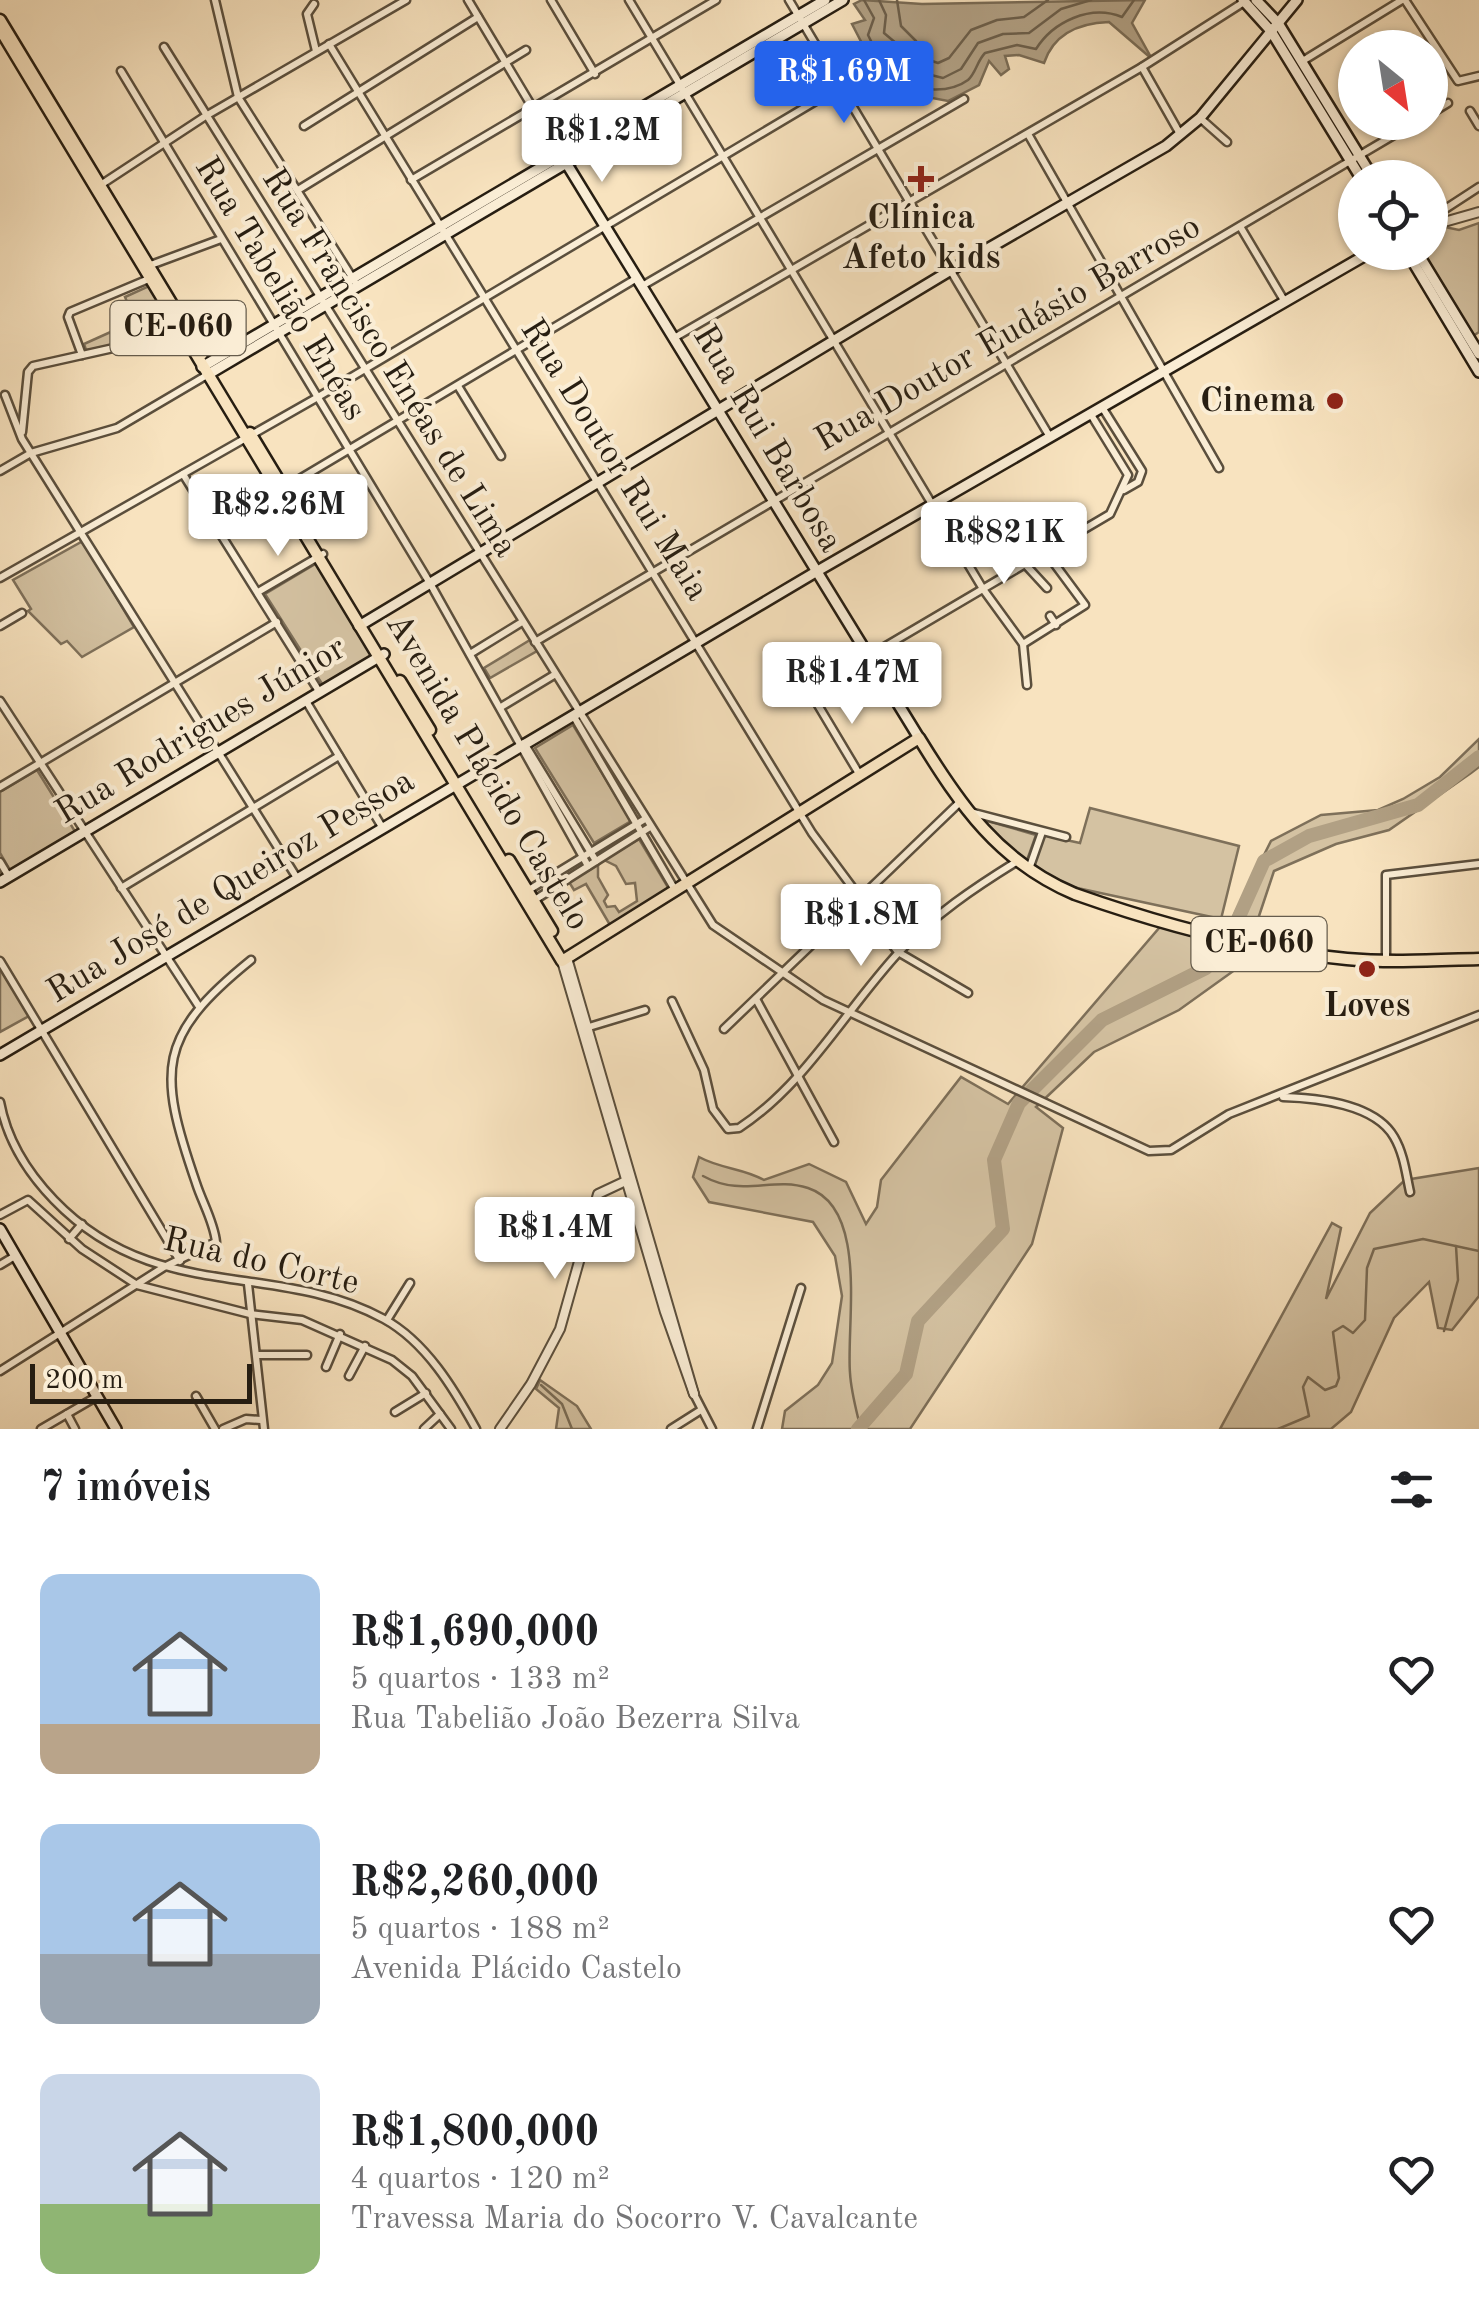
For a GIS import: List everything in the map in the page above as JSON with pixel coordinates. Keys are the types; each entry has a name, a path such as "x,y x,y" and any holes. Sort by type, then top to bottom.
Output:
{"main road":[{"path":"800,20 825,0"},
{"path":"355,282 446,238 564,160 800,20 843,0"},
{"path":"1256,0 1356,160"},
{"path":"362,624 482,556 718,409 1180,134 1200,118 1297,0"},
{"path":"1244,1 1275,27"},
{"name":"Avenida Plácido Castelo","path":"0,20 564,959"},
{"name":"Avenida Plácido Castelo","path":"0,30 32,78"},
{"path":"207,370 355,282 438,225 564,160"},
{"name":"Rua Rui Barbosa","path":"564,160 814,573 963,808 1016,862 1047,882 1101,903 1258,944 1386,961"},
{"name":"Rua José de Queiroz Pessoa","path":"0,1054 814,573 1341,270"},
{"path":"1420,270 1471,339 1479,372"},
{"path":"1427,270 1479,354"},
{"name":"Avenida Plácido Castelo","path":"149,272 188,344 207,370"},
{"name":"Rua Rodrigues Júnior","path":"4,880 381,656"},
{"path":"564,959 918,738"},
{"name":"CE-060","path":"1386,961 1479,958"},
{"path":"0,1229 116,1429"}],"street":[{"path":"215,0 238,97 355,282"},
{"path":"98,187 204,117 406,0"},
{"name":"Rua Rui Barbosa","path":"468,0 564,160"},
{"path":"551,0 595,74"},
{"path":"629,0 983,589 1023,644 1027,685"},
{"path":"790,0 1050,437"},
{"path":"1298,64 1404,0 1458,82 1479,76"},
{"path":"411,180 595,74 711,1"},
{"path":"674,338 1142,67 1244,1"},
{"path":"314,4 307,14 316,51"},
{"path":"304,126 478,17"},
{"name":"Rua Doutor Rui Maia","path":"328,44 800,812 860,901 898,952 968,993"},
{"name":"Rua Francisco Enéas de Lima","path":"164,47 204,117 482,556 577,716"},
{"path":"298,190 526,50"},
{"path":"1142,67 1180,134"},
{"name":"Rua Tabelião Enéas","path":"121,72 432,585 522,745"},
{"path":"0,578 318,396 840,86"},
{"path":"281,490 964,99"},
{"path":"1470,111 1479,126"},
{"path":"1200,118 1227,142"},
{"path":"1028,134 1219,468"},
{"name":"Rua Doutor Eudásio Barroso","path":"1356,160 1388,140"},
{"name":"Rua Doutor Eudásio Barroso","path":"534,642 1338,171"},
{"path":"1448,207 1479,187"},
{"path":"1448,220 1479,212"},
{"path":"1241,228 1285,302"},
{"path":"82,355 70,312 221,239"},
{"path":"22,439 30,368 127,345 188,344"},
{"path":"0,471 31,453 117,428 207,370"},
{"path":"458,386 501,456"},
{"path":"4,395 22,439 84,531 297,878"},
{"path":"1102,407 1142,471 1138,482 1123,490"},
{"path":"870,656 1108,516 1129,479 1090,413"},
{"path":"183,474 320,693"},
{"path":"1023,644 1085,602 1045,551"},
{"path":"258,592 320,556"},
{"path":"1024,563 1047,588"},
{"path":"0,626 22,613"},
{"path":"1050,616 1056,625"},
{"path":"0,786 277,622"},
{"path":"470,654 522,622"},
{"path":"501,706 554,675"},
{"path":"815,700 858,772"},
{"path":"0,701 198,1005"},
{"path":"306,701 382,828"},
{"path":"577,716 650,827 680,888"},
{"path":"577,716 641,833 680,888 713,925 848,1013 1149,1152 1171,1150 1209,1124 1479,1015"},
{"path":"522,745 596,860"},
{"path":"522,745 588,866"},
{"path":"120,888 339,756"},
{"path":"724,1028 963,808 1066,837"},
{"path":"528,897 582,857 645,819"},
{"path":"528,897 650,827"},
{"path":"1028,870 1042,832"},
{"path":"0,862 4,880"},
{"path":"672,1001 704,1070 712,1108 724,1126 735,1130 798,1075 898,952 966,894 1016,862"},
{"path":"1386,961 1386,875 1479,864"},
{"name":"Avenida Plácido Castelo","path":"564,959 694,1394 712,1429"},
{"path":"0,960 180,1261"},
{"path":"0,1371 164,1267 211,1246 216,1238 178,1116 172,1071 177,1037 198,1005 251,960"},
{"path":"756,998 834,1142"},
{"name":"Avenida Plácido Castelo","path":"581,1009 603,1085"},
{"path":"589,1027 645,1010"},
{"path":"1277,1097 1315,1098 1381,1122 1393,1134 1402,1153 1410,1192"},
{"name":"Rua do Corte","path":"0,1102 7,1131 29,1170 61,1208 82,1224 130,1256 164,1267 332,1301 387,1320 441,1373 476,1429"},
{"path":"500,1429 531,1384 560,1329 598,1194 631,1179"},
{"path":"0,1215 22,1202 35,1203 69,1238 137,1285 250,1314 302,1320 340,1334 403,1368 450,1429"},
{"path":"69,1238 82,1224"},
{"path":"0,1265 15,1256"},
{"path":"387,1320 410,1282"},
{"path":"196,1396 219,1429 246,1419 262,1425 248,1284"},
{"path":"757,1429 800,1288"},
{"path":"326,1367 340,1334"},
{"path":"349,1376 365,1346"},
{"path":"257,1356 306,1355"},
{"path":"395,1412 426,1393"},
{"path":"40,1429 96,1397"},
{"path":"671,1429 701,1410"},
{"path":"67,1414 76,1429"},
{"path":"424,1429 440,1414"}],"shaded area":[{"path":"1479,223 1479,332 1473,336 1432,270 1448,270 1448,228 1459,230"},
{"path":"149,286 180,338 86,350 84,344 135,321 125,297"},
{"path":"83,541 134,627 82,657 67,641 61,644 28,611 31,609 13,580"},
{"path":"317,563 374,657 324,687 265,594"},
{"path":"530,640 537,651 490,678 484,668"},
{"path":"573,725 631,821 594,843 535,748"},
{"path":"1479,739 1479,767 1471,773 1389,830 1336,844 1274,871 1254,931 1228,927 1271,841 1321,815 1378,810 1403,799 1440,777"},
{"path":"37,770 76,833 11,872 0,853 0,792"},
{"path":"1090,808 1239,846 1221,919 1068,886 1031,868 1043,835 1080,843"},
{"path":"977,818 1036,835 1026,863"},
{"path":"639,839 669,889 610,925 586,884 574,890 569,882 598,864 598,877 608,895 604,901 607,907 615,906 619,912 637,901 635,883 626,884 616,866 604,860"},
{"path":"1160,927 1257,954 1179,1010 1094,1052 1036,1107 1063,1128 1032,1244 910,1429 782,1429 785,1411 818,1385 832,1363 842,1296 835,1256 813,1222 709,1202 693,1177 699,1157 764,1180 809,1164 846,1182 866,1224 877,1207 881,1180 961,1077 1008,1104"},
{"path":"0,966 29,1016 0,1032"},
{"path":"1479,1168 1479,1296 1452,1330 1438,1328 1429,1282 1394,1318 1351,1412 1331,1429 1220,1429 1332,1223 1341,1228 1326,1299 1370,1213 1405,1180"},
{"path":"540,1380 577,1406 591,1429 556,1429 559,1408 536,1389"}],"water":[{"path":"862,0 922,4 1145,0 1132,23 1152,59 1109,22 1098,23 1061,37 1044,63 1019,55 1005,56 1009,69 1001,75 989,61 979,85 948,101 906,93 882,100 874,78 885,62 877,56 870,59 852,24 865,20 854,4"}],"waterway":[{"path":"1233,930 1264,861 1309,836 1418,805 1479,757"},
{"path":"858,1429 906,1374 918,1321 1003,1229 994,1160 1019,1103 1102,1020 1206,968 1223,944"},
{"path":"703,1176 731,1185 808,1188 827,1200 840,1219 850,1270 850,1373 860,1426"},
{"path":"1278,1429 1309,1416 1303,1387 1308,1377 1325,1390 1336,1386 1339,1378 1333,1332 1343,1326 1353,1333 1365,1320 1367,1268 1374,1249 1423,1239 1479,1251"},
{"path":"1444,1331 1458,1280 1456,1246"},
{"path":"541,1385 562,1404 572,1429"}],"place":[{"name":"Clínica Afeto kids","path":"921,179"},
{"name":"Cinema","path":"1335,401"},
{"name":"Loves","path":"1367,969"}]}
